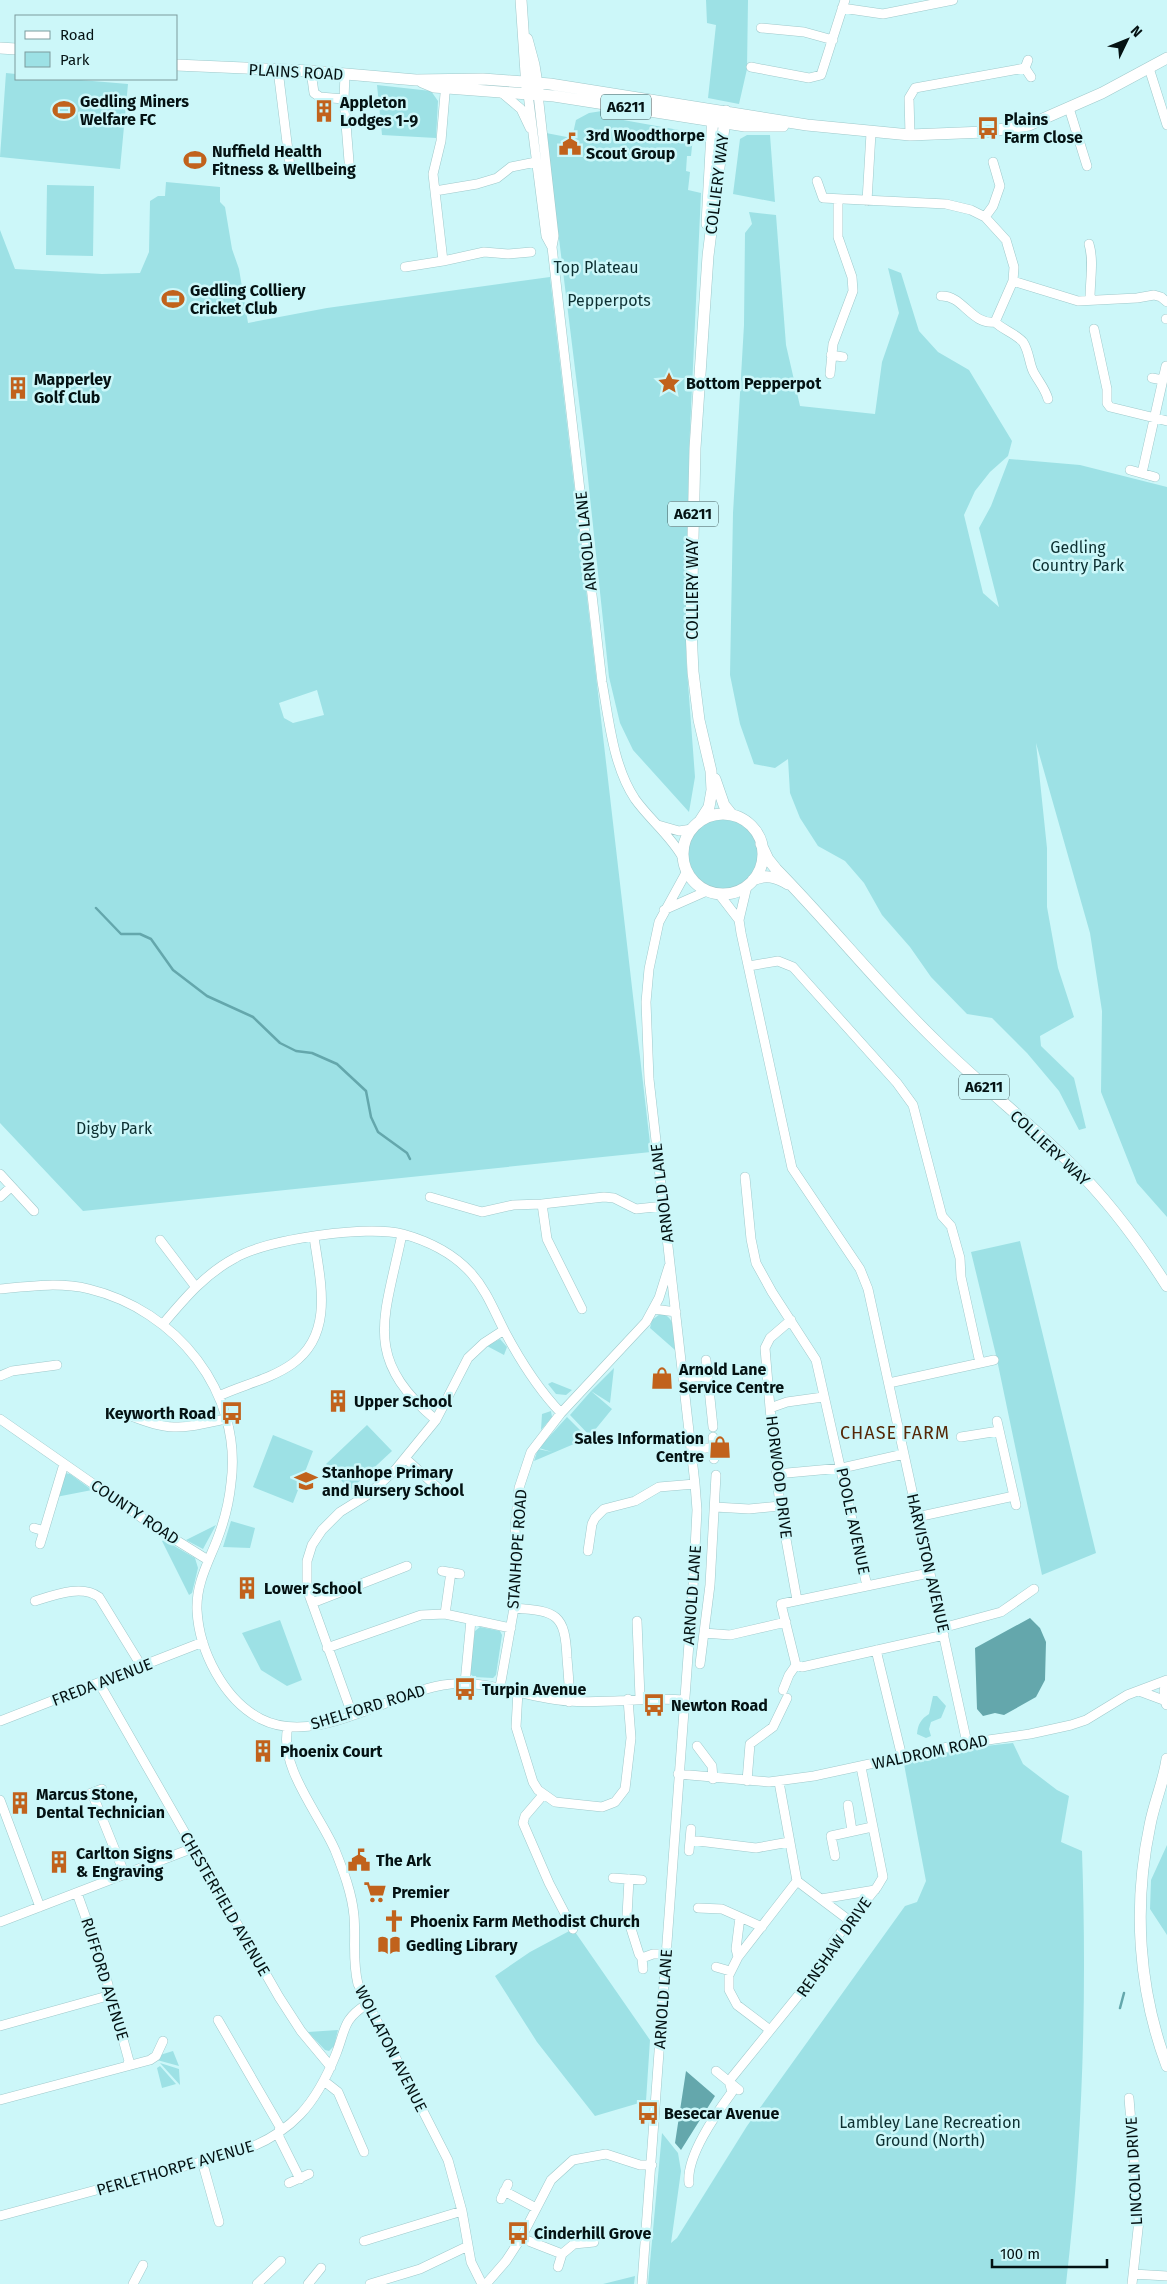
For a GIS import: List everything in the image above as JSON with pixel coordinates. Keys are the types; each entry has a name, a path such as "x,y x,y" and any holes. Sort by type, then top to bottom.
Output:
{"main road":[{"path":"521,0 521,18 534,65 532,88"},
{"path":"0,48 15,49"},
{"path":"726,117 745,126 807,125 871,133 910,135 1007,129 1029,125 1069,108 1167,58"},
{"name":"PLAINS ROAD","path":"178,65 311,71 416,80 501,92 532,88"},
{"name":"PLAINS ROAD","path":"446,84 532,88"},
{"name":"A6211","path":"532,88 726,117"},
{"name":"COLLIERY WAY","path":"708,256 707,208 713,115"},
{"name":"COLLIERY WAY","path":"726,117 708,256 695,448 691,630 693,672 699,720 711,771 724,805 732,816"},
{"name":"COLLIERY WAY","path":"696,825 709,807 712,790 711,771"},
{"path":"721,814 732,816 749,824 757,834 761,844 761,866 750,883 734,892 719,894 707,891 697,884 687,871 683,858 684,844 696,825 721,814"},
{"name":"COLLIERY WAY","path":"761,844 768,859 850,951 935,1041 1076,1170 1111,1208 1145,1252 1167,1286"},
{"name":"COLLIERY WAY","path":"750,883 760,877 772,877 798,891"},
{"path":"1166,1703 1167,1681"},
{"path":"1167,1759 1166,1774 1150,1825 1144,1857 1141,1881 1140,1935 1144,1976 1151,2012 1167,2066"}],"street":[{"path":"751,67 760,74 813,78 825,77 832,40 843,4 883,14 953,0"},
{"path":"761,28 770,32 804,32 832,40"},
{"path":"910,135 908,88 1028,68"},
{"path":"1149,68 1167,125"},
{"path":"278,70 290,168"},
{"path":"311,71 314,93 320,98 344,99"},
{"path":"345,74 344,99 350,174"},
{"path":"443,261 433,174 441,141 446,84"},
{"name":"ARNOLD LANE","path":"532,88 536,162 546,236 552,247"},
{"name":"ARNOLD LANE","path":"532,88 554,236 552,247 602,682 610,726 627,786 683,858"},
{"path":"501,92 521,109 534,135"},
{"path":"1069,108 1087,166"},
{"path":"866,201 871,133"},
{"path":"1082,145 1092,142"},
{"path":"435,191 477,184 496,178 511,167 536,162"},
{"path":"985,217 993,206 1000,186 993,162"},
{"path":"985,176 995,174"},
{"path":"817,182 820,202 838,200 946,204 971,210 985,217 997,228 1008,245 1013,261 1013,281 994,322"},
{"path":"830,374 833,344 853,291 852,277 838,237 838,200"},
{"path":"1089,244 1097,254 1090,262 1090,299"},
{"path":"405,267 484,252 504,254 531,252"},
{"path":"1013,281 1082,302 1090,299 1102,300 1154,295 1167,302"},
{"path":"948,293 975,317 994,322 1023,343 1034,374 1047,383 1048,398"},
{"path":"1094,329 1107,389 1107,403 1110,406 1167,421"},
{"path":"1100,352 1109,350"},
{"path":"831,355 843,358"},
{"path":"1142,474 1156,418 1166,366"},
{"path":"1152,378 1163,380"},
{"path":"1130,470 1155,477"},
{"path":"656,824 679,831 696,825"},
{"name":"ARNOLD LANE","path":"642,2284 652,2165 697,1510 684,1378 648,1079 646,1002 655,936 664,910 687,871"},
{"path":"739,920 750,883"},
{"path":"664,910 707,891"},
{"path":"719,894 739,920"},
{"name":"HARVISTON AVENUE","path":"739,920 759,1023 792,1168 863,1276 889,1384 967,1742"},
{"path":"749,966 778,961 793,967 897,1083 914,1105 942,1216 951,1226 960,1258 961,1276 980,1363"},
{"path":"0,1174 34,1212"},
{"name":"POOLE AVENUE","path":"744,1177 752,1246 756,1263 816,1360 823,1397 842,1468 866,1586"},
{"path":"0,1197 11,1187"},
{"path":"430,1197 482,1212 513,1205 542,1204 604,1197 614,1198 636,1209 664,1206"},
{"path":"542,1204 547,1239 582,1309"},
{"path":"163,1324 195,1286 236,1258 261,1246 283,1240 314,1237 373,1232 402,1234 445,1252 470,1272 487,1294 528,1373 561,1413"},
{"path":"402,1234 385,1310 384,1338 386,1353 393,1372 404,1390 436,1420"},
{"path":"219,1396 292,1364 313,1341 322,1320 322,1300 314,1237"},
{"path":"160,1240 195,1286"},
{"name":"STANHOPE ROAD","path":"500,1687 514,1608 517,1565 515,1528 519,1488 531,1452 561,1413 646,1322 664,1286 670,1261"},
{"name":"SHELFORD ROAD","path":"0,1289 54,1285 87,1288 118,1298 163,1324 200,1362 219,1396 226,1419 233,1464 222,1526 200,1581 197,1605 203,1642 222,1682 240,1704 260,1718 288,1727 313,1726 421,1690 465,1683 500,1687 540,1698 569,1702 640,1698 684,1700"},
{"path":"654,1308 676,1312"},
{"path":"770,1408 765,1348 770,1338 791,1320"},
{"path":"352,1714 307,1589 305,1571 310,1550 322,1530 340,1512 382,1483 406,1459 436,1420 468,1358 479,1346 504,1330"},
{"path":"706,1360 713,1427"},
{"path":"889,1384 994,1360"},
{"path":"0,1376 12,1371 57,1365"},
{"path":"684,1378 707,1376"},
{"name":"HORWOOD DRIVE","path":"797,1600 780,1506 770,1408 787,1402 823,1397"},
{"path":"128,1415 152,1425 171,1428 226,1419"},
{"name":"COUNTY ROAD","path":"0,1419 155,1527 208,1560"},
{"path":"917,1516 1015,1500 997,1421"},
{"path":"961,1437 999,1431"},
{"path":"713,1437 714,1458"},
{"path":"692,1450 713,1447"},
{"path":"776,1474 842,1468 904,1454"},
{"path":"406,1459 438,1488"},
{"path":"40,1544 64,1464"},
{"path":"700,1664 715,1507 716,1475"},
{"path":"588,1551 592,1524 598,1513 604,1509 635,1501 659,1487 695,1484"},
{"path":"715,1507 749,1509 780,1506"},
{"path":"34,1528 44,1531"},
{"path":"312,1603 407,1566"},
{"path":"446,1614 451,1572"},
{"path":"747,1781 750,1744 774,1727 789,1675 796,1665 781,1604 929,1573"},
{"path":"47,1587 50,1596"},
{"path":"35,1601 82,1590 94,1593 142,1667"},
{"path":"796,1665 802,1667 876,1650 943,1631 1001,1612 1034,1590"},
{"path":"514,1608 547,1612 560,1621 564,1627 569,1702"},
{"path":"327,1648 422,1615 446,1614 511,1628"},
{"path":"465,1683 471,1620"},
{"path":"637,1621 640,1698"},
{"path":"704,1633 730,1635 786,1622"},
{"name":"FREDA AVENUE","path":"0,1721 203,1642"},
{"path":"876,1650 902,1757"},
{"name":"WALDROM ROAD","path":"678,1774 713,1779 779,1782 861,1767 967,1742 1030,1734 1071,1725 1086,1720 1117,1700 1167,1681"},
{"name":"CHESTERFIELD AVENUE","path":"99,1683 279,1997 301,2031 330,2067"},
{"path":"518,1691 516,1727 533,1782 542,1794 555,1802 602,1807 615,1802 621,1795 627,1781 631,1738 628,1699"},
{"path":"1139,1691 1166,1703"},
{"name":"WOLLATON AVENUE","path":"288,1727 286,1746 291,1767 334,1849 350,1894 354,1918 355,1972 367,2004 448,2160 462,2211 473,2268 484,2284"},
{"path":"697,1746 712,1766 713,1779"},
{"name":"RENSHAW DRIVE","path":"729,2081 827,1960 833,1942 875,1890 883,1876 861,1767"},
{"path":"779,1782 797,1881 850,1921"},
{"path":"102,1789 88,1794 125,1875"},
{"path":"542,1794 524,1816 523,1823 549,1883 574,1929"},
{"path":"0,1800 40,1907"},
{"path":"848,1805 852,1831"},
{"path":"835,1856 831,1836 872,1827"},
{"path":"689,1851 691,1829"},
{"path":"690,1840 756,1848 789,1842"},
{"path":"0,1922 193,1848"},
{"path":"613,1878 642,1880"},
{"path":"628,1879 627,1916 636,1948 642,1958 643,1969"},
{"path":"770,2030 737,2005 732,1997 728,1982 730,1971 738,1957 797,1881"},
{"path":"821,1899 875,1890"},
{"name":"RUFFORD AVENUE","path":"77,1893 102,1963 129,2061 127,2066"},
{"path":"698,1908 722,1910 762,1927"},
{"path":"738,1957 736,1949 740,1917"},
{"path":"642,1958 653,1954 666,1954"},
{"path":"716,1967 730,1971"},
{"path":"0,2026 111,1995"},
{"name":"PERLETHORPE AVENUE","path":"0,2216 253,2147 278,2135 305,2111 324,2082 347,2021 367,2004"},
{"path":"218,2020 280,2127 278,2135 300,2179"},
{"path":"0,2100 153,2059 164,2041"},
{"path":"716,2071 739,2090"},
{"path":"689,2183 694,2170 692,2159 732,2092 729,2081"},
{"path":"324,2082 338,2092 364,2152"},
{"name":"LINCOLN DRIVE","path":"1129,2098 1139,2220 1133,2279 1167,2276"},
{"path":"484,2284 506,2261 521,2238 551,2180 573,2160 606,2154 640,2164 652,2165"},
{"path":"202,2161 219,2222"},
{"path":"289,2183 309,2174"},
{"path":"504,2192 536,2208"},
{"path":"364,2241 462,2211"},
{"path":"521,2238 562,2254"},
{"path":"558,2267 562,2254 574,2244 594,2242"},
{"path":"370,2284 420,2269 468,2246"},
{"path":"257,2284 281,2261"},
{"path":"133,2284 143,2265"},
{"path":"308,2284 321,2268"}],"green space":[{"path":"706,0 748,0 747,69 739,104 708,98 716,25 707,23"},
{"name":"Gedling Miners Welfare FC","path":"6,73 15,74 15,80 81,80 128,84 120,169 0,157"},
{"path":"377,85 431,91 438,101 436,138 382,135"},
{"path":"602,111 601,116 690,132 693,137 691,156 687,156 686,171 690,172 688,190 701,193 689,452 686,656 695,777 689,812 633,750 620,723 609,677 585,450 546,133 572,138 576,120 589,113"},
{"path":"747,135 770,135 775,202 733,194 740,139"},
{"name":"Digby Park","path":"166,182 220,187 220,202 225,207 232,249 239,269 248,323 327,308 550,277 651,1152 83,1211 0,1123 0,230 15,269 102,274 140,273 149,252 150,201 158,196 165,196","holes":["317,690 324,715 293,723 284,718 279,703"]},
{"path":"47,185 94,186 93,256 46,255"},
{"name":"Gedling Country Park","path":"749,212 776,215 786,345 800,406 875,414 882,362 899,313 888,268 901,273 919,331 938,352 969,370 1012,441 1008,456 990,472 975,491 964,515 983,593 999,607 979,528 991,506 1009,459 1080,465 1167,487 1167,1217 1137,1183 1101,1092 1102,1011 1090,933 1036,743 1047,848 1047,907 1058,968 1074,1017 1040,1036 1041,1046 1074,1078 1086,1128 1079,1130 1059,1091 1027,1053 992,1018 967,1014 931,977 910,947 882,915 864,883 845,861 818,846 800,818 790,793 788,759 775,768 754,764 740,724 730,675 733,513 744,325 745,233 752,224"},
{"path":"723,819 742,825 752,835 758,854 752,873 742,883 723,889 704,883 694,873 688,854 694,835 704,825"},
{"path":"1020,1241 1096,1553 1042,1575 996,1355 971,1252"},
{"path":"660,1314 665,1315 672,1322 675,1350 650,1328 652,1320"},
{"path":"500,1339 507,1347 504,1355 487,1346"},
{"path":"614,1368 610,1403 591,1391"},
{"path":"552,1382 572,1390 566,1395 556,1394 548,1384"},
{"path":"591,1391 612,1409 590,1436 570,1415"},
{"path":"551,1411 552,1417 541,1430 542,1414"},
{"path":"567,1417 588,1438 534,1461 538,1449 552,1452 539,1448"},
{"path":"367,1425 392,1451 350,1490 326,1464"},
{"path":"273,1435 313,1451 293,1503 253,1487"},
{"path":"65,1473 70,1474 92,1490 56,1497"},
{"path":"231,1521 255,1528 250,1548 223,1547"},
{"path":"216,1525 203,1549 186,1540"},
{"path":"164,1540 195,1558 198,1568 192,1593 189,1595 162,1541"},
{"path":"280,1620 302,1680 287,1686 261,1670 242,1633"},
{"path":"480,1627 500,1631 502,1635 496,1675 493,1678 474,1677 469,1673 475,1631"},
{"path":"933,1696 937,1696 946,1706 941,1718 931,1722 929,1729 931,1736 926,1738 917,1734 917,1730 920,1722 929,1714"},
{"name":"Lambley Lane Recreation Ground (North)","path":"1013,1743 1023,1764 1057,1790 1069,1796 1061,1842 1082,1851 1084,2014 1080,2122 1066,2284 648,2284 662,2133 678,2153 681,2171 671,2243 677,2238 747,2126 905,1906 917,1902 926,1881 904,1764 967,1748"},
{"path":"1167,1845 1167,1935 1150,1909 1151,1880"},
{"path":"573,1929 650,2040 646,2101 595,2116 537,2042 495,1976 530,1952"},
{"path":"338,2030 334,2046 329,2051 325,2050 308,2032"},
{"path":"173,2051 179,2066 157,2060 160,2055"},
{"path":"160,2063 179,2069 180,2085"},
{"path":"160,2066 176,2084 162,2088 157,2068"},
{"path":"635,2276 634,2284 603,2284"}],"shaded area":[{"path":"1030,1618 1040,1628 1046,1642 1045,1680 1036,1697 1004,1715 995,1713 983,1716 977,1709 975,1648"},
{"path":"686,2071 715,2096 681,2150 675,2143"}],"waterway":[{"path":"96,908 121,934 140,934 151,939 173,970 207,996 253,1017 280,1043 296,1051 312,1053 337,1064 366,1091 371,1117 378,1132 407,1153 410,1159"},
{"path":"1120,2008 1124,1993"}],"place":[{"name":"Gedling Miners Welfare FC","path":"64,110"},
{"name":"Appleton Lodges 1-9","path":"324,111"},
{"name":"Plains Farm Close","path":"988,128"},
{"name":"3rd Woodthorpe Scout Group","path":"570,144"},
{"name":"Nuffield Health Fitness & Wellbeing","path":"195,160"},
{"name":"Gedling Colliery Cricket Club","path":"173,299"},
{"name":"Bottom Pepperpot","path":"669,383"},
{"name":"Mapperley Golf Club","path":"18,388"},
{"name":"Arnold Lane Service Centre","path":"662,1378"},
{"name":"Upper School","path":"338,1401"},
{"name":"Keyworth Road","path":"232,1413"},
{"name":"Sales Information Centre","path":"720,1447"},
{"name":"Stanhope Primary and Nursery School","path":"306,1481"},
{"name":"Lower School","path":"247,1588"},
{"name":"Turpin Avenue","path":"465,1689"},
{"name":"Newton Road","path":"654,1705"},
{"name":"Phoenix Court","path":"263,1751"},
{"name":"Marcus Stone, Dental Technician","path":"20,1803"},
{"name":"The Ark","path":"359,1860"},
{"name":"Carlton Signs & Engraving","path":"59,1862"},
{"name":"Premier","path":"375,1892"},
{"name":"Phoenix Farm Methodist Church","path":"394,1921"},
{"name":"Gedling Library","path":"389,1945"},
{"name":"Besecar Avenue","path":"648,2113"},
{"name":"Cinderhill Grove","path":"518,2233"}],"district":[{"name":"CHASE FARM","path":"895,1433"}],"park label":[{"name":"Top Plateau","path":"596,267"},
{"name":"Pepperpots","path":"609,300"}]}
